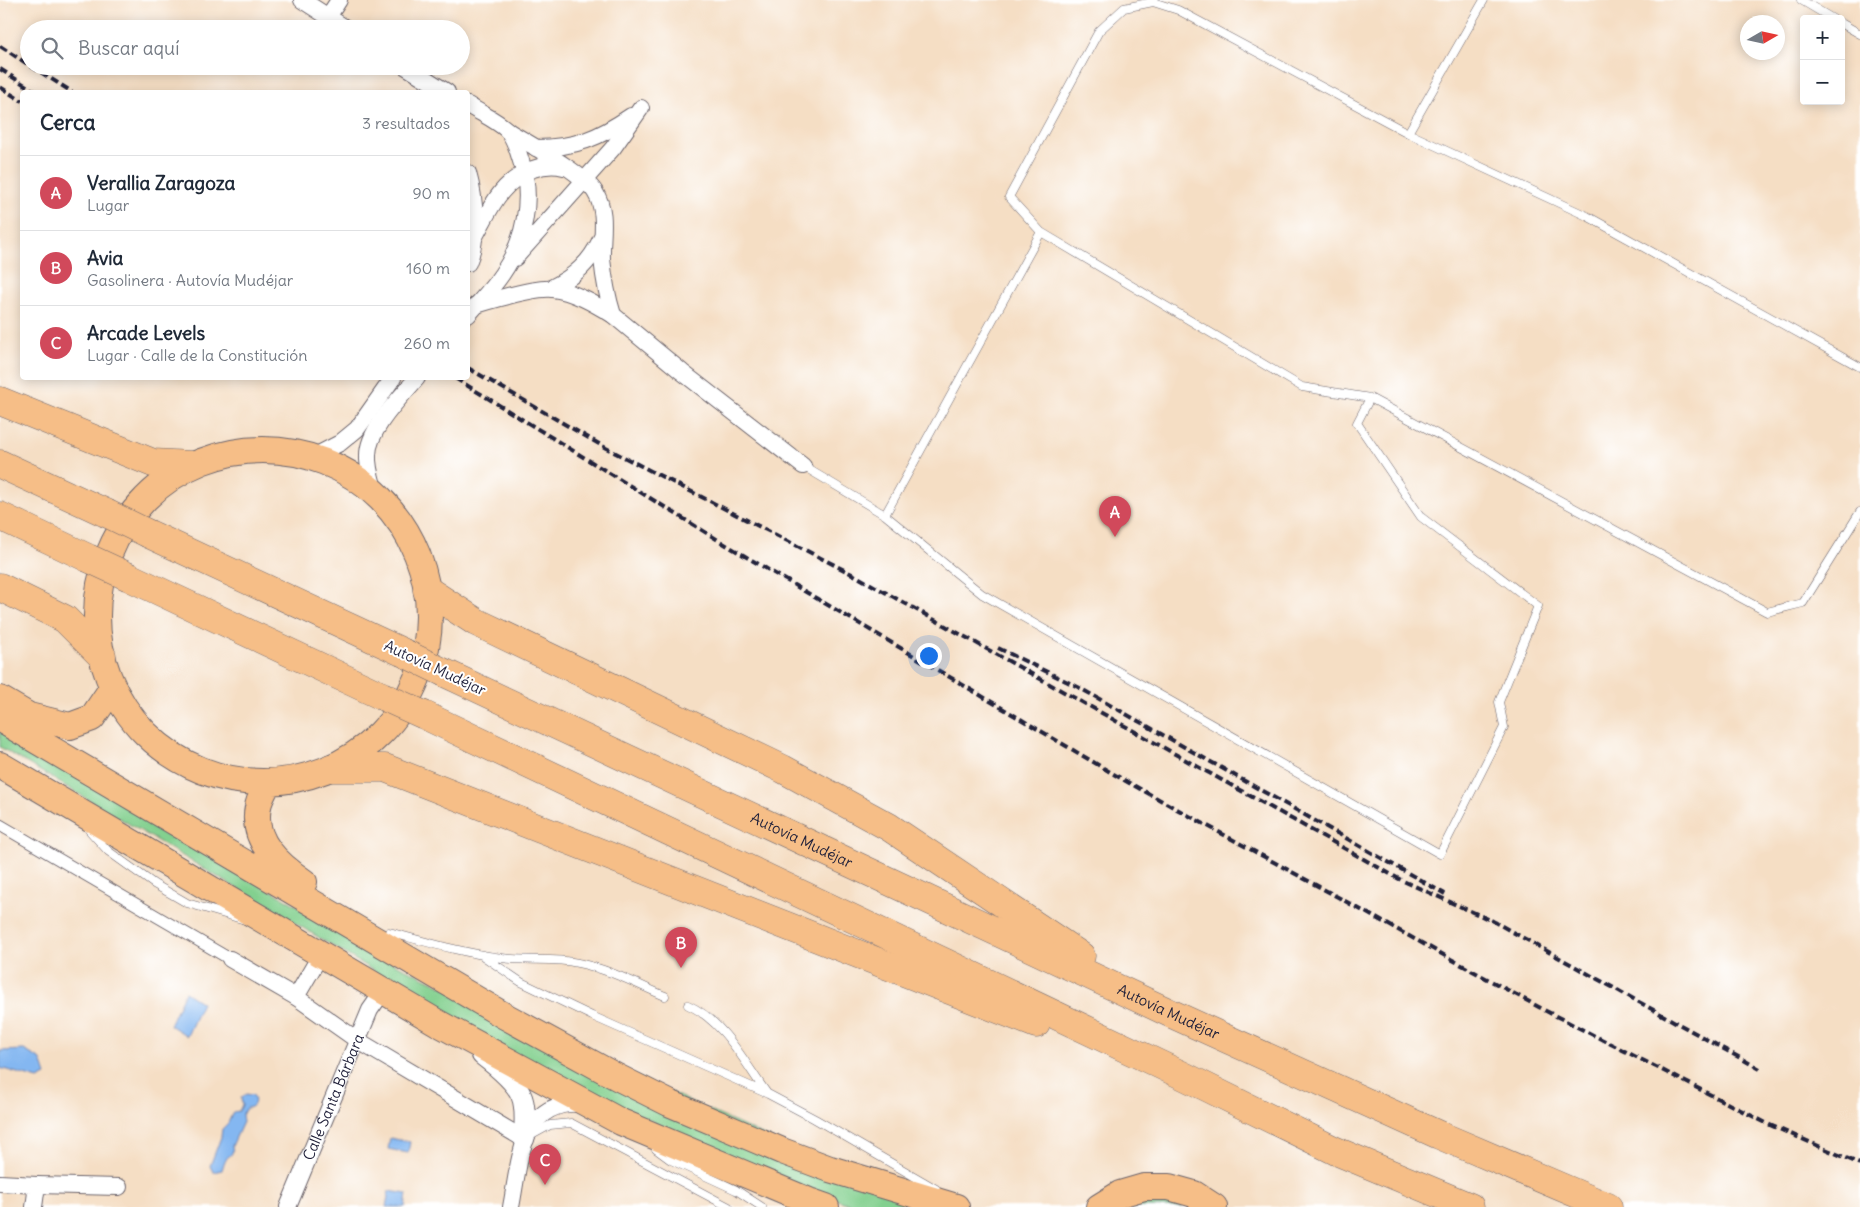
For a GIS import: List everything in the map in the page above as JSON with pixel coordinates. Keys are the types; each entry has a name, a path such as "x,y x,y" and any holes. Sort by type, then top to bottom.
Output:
{"highway":[{"path":"0,401 153,462 191,465"},
{"path":"251,449 283,450 313,457 336,466 356,478 375,493 388,506 418,554 427,590 429,630 421,668 404,704 380,734 365,747 331,768 301,778 268,782 247,781 212,774 186,763 168,752 136,723 113,687 102,656 98,637 98,599 106,562 113,545 133,512 145,498 159,485 191,465 221,454 251,449"},
{"name":"Autovía Mudéjar","path":"0,464 1172,1014 1448,1139 1608,1207"},
{"path":"0,516 1186,1077 1336,1151"},
{"path":"0,587 65,619 102,656"},
{"path":"427,590 476,622 783,769 889,827 1082,957 1143,990 1172,1014"},
{"path":"0,699 29,716 70,726 92,718 113,687"},
{"path":"0,719 564,1050 617,1077 722,1127 830,1169 949,1199"},
{"path":"0,765 438,1023 621,1122 826,1207"},
{"path":"331,768 385,768 1093,1046 1184,1089 1470,1207"},
{"path":"268,782 258,807 257,823 262,840 270,854 281,865 303,881 421,952 442,979"},
{"path":"1099,1207 1120,1194 1144,1187 1169,1187 1194,1194 1214,1207"}],"street":[{"path":"302,0 333,20"},
{"path":"328,17 338,0"},
{"path":"415,75 427,90"},
{"path":"419,75 444,90"},
{"path":"470,107 568,169 594,190 600,202 603,217 602,249 604,273 613,315"},
{"path":"472,310 502,273 613,148 641,108 609,130 576,145 536,148"},
{"path":"502,273 518,240 524,219 528,188 516,147 508,131"},
{"path":"470,255 474,238 502,190 525,173 547,165 568,169"},
{"path":"470,180 474,238"},
{"path":"472,310 520,294 551,288 572,277 594,253 603,234"},
{"path":"551,288 587,300 613,315 682,372 803,466"},
{"path":"313,457 340,443 357,429 392,380"},
{"path":"375,493 368,455 372,436 415,380"},
{"path":"0,825 296,997 357,1040 524,1139"},
{"path":"296,997 321,954"},
{"name":"Calle Santa Bárbara","path":"288,1207 370,1010 384,990"},
{"path":"438,1023 496,1066 521,1095 524,1112 524,1139 511,1207"},
{"path":"524,1139 534,1122 546,1112 575,1103 591,1105"},
{"path":"0,1183 119,1187"},
{"path":"34,1207 36,1184"}],"lane":[{"path":"1408,134 1484,0"},
{"path":"1800,0 1826,15"},
{"path":"1860,367 1587,216 1408,134 1178,10 1153,2 1124,8 1098,31 1009,198 1040,232 1302,387 1370,398 1767,612 1804,603 1860,512"},
{"path":"1845,26 1860,34"},
{"path":"885,514 1040,232"},
{"path":"803,466 885,514 982,594 1440,854 1504,727 1499,702 1538,606 1421,517 1357,423 1370,398"},
{"path":"389,932 483,956 504,959 562,960 580,963 598,968 665,996"},
{"path":"483,956 521,982 601,1020 768,1094 815,1119 949,1199 966,1207"},
{"path":"688,1006 701,1011 718,1028 736,1048 768,1094"},
{"path":"621,1122 671,1160 736,1190 759,1203 762,1207"},
{"path":"524,1139 550,1126 571,1123 729,1207"}],"green space":[{"path":"0,729 395,964 917,1207 857,1207 749,1168 503,1050 0,747"},
{"path":"1165,1202 1183,1207 1131,1207 1142,1203"}],"water":[{"path":"185,992 202,1003 187,1036 170,1025"},
{"path":"24,1050 41,1060 46,1075 38,1079 0,1068 0,1051"},
{"path":"246,1094 253,1095 254,1104 246,1108 242,1115 243,1122 232,1146 231,1155 225,1160 222,1170 213,1172 210,1166 221,1137 222,1129 228,1123 233,1112 239,1111 242,1105 241,1098"},
{"path":"390,1138 410,1142 408,1153 388,1149"},
{"path":"389,1191 407,1194 405,1207 386,1207"}],"railway":[{"path":"0,46 20,59"},
{"path":"0,69 33,90"},
{"path":"45,75 69,90"},
{"path":"0,87 20,100"},
{"path":"470,369 606,448 856,576 1401,880 1497,923"},
{"path":"458,380 723,543 1122,779 1546,1011 1770,1125 1860,1164"},
{"path":"998,648 1078,687 1445,894"},
{"path":"1491,920 1760,1069"}],"place":[{"name":"Verallia Zaragoza","path":"1115,537"},
{"name":"Avia","path":"681,968"},
{"name":"Arcade Levels","path":"545,1185"}]}
